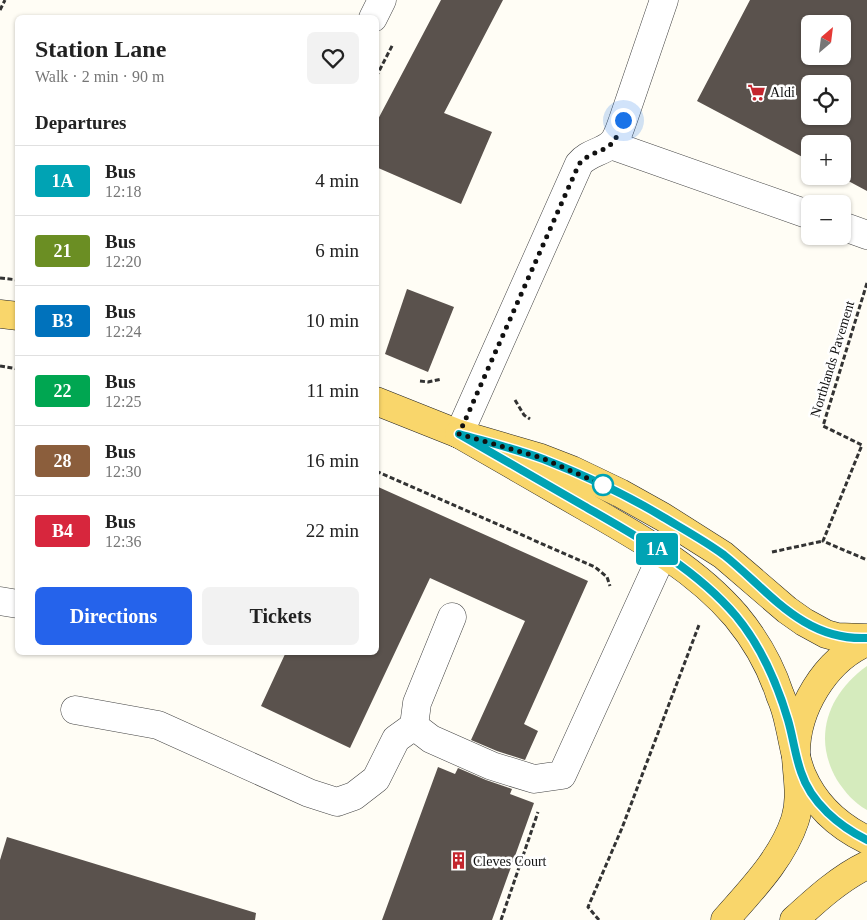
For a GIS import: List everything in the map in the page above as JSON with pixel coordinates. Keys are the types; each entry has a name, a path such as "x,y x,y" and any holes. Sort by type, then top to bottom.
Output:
{"main road":[{"path":"0,314 15,316"},
{"path":"379,402 459,434 542,458 620,493 663,516 723,555 773,599 804,622 826,634 867,640"},
{"path":"459,434 663,553 720,599 737,617 754,641 780,692 789,722 796,756 800,800 795,820 787,839 759,880 725,920"},
{"path":"867,640 846,654 826,674 813,693 802,715 796,756 802,774 814,796 830,817 849,832 867,840"},
{"path":"794,920 817,899 867,864"}],"street":[{"path":"374,15 382,0"},
{"path":"459,434 579,164 588,155 611,145 615,139 664,0"},
{"path":"611,145 801,212"},
{"path":"851,229 867,235"},
{"path":"414,726 431,739 492,766 534,779 562,775 663,553"},
{"path":"0,601 15,604"},
{"path":"75,710 158,725 309,793 337,802 354,796 376,779 396,740 414,726 417,703 452,617"}],"path":[{"path":"0,10 5,0"},
{"path":"0,278 15,280"},
{"name":"Northlands Pavement","path":"867,283 823,426 862,445 822,541 867,560"},
{"path":"0,366 15,369"},
{"path":"379,472 595,567 607,577 614,595"},
{"path":"599,920 588,907 637,792 701,619"},
{"path":"500,920 540,807 531,798 529,792 534,779"}],"green space":[{"path":"867,666 867,810 850,797 837,780 826,748 825,732 828,717 842,690 853,677"}],"building":[{"path":"441,0 503,0 444,113 492,132 461,204 379,168 379,117"},
{"name":"Aldi","path":"750,0 867,0 867,191 851,182 851,135 801,135 801,156 697,101"},
{"path":"407,289 454,307 428,372 385,354"},
{"path":"379,487 588,581 524,724 538,731 525,760 471,740 525,621 430,578 350,748 261,706 285,655 379,655"},
{"name":"Cleves Court","path":"438,767 455,774 458,768 512,789 510,794 534,803 492,920 382,920"},
{"path":"7,837 256,913 255,920 0,920 0,860"}],"bus line":[{"name":"1A","path":"867,638 851,639 837,637 826,634 804,622 766,593 723,555 663,516 620,493 542,458 459,434 663,553 720,599 737,617 754,641 780,692 796,756 802,774 814,796 830,817 849,832 867,840"}],"place":[{"name":"Aldi","path":"756,92"},
{"name":"Cleves Court","path":"459,861"}],"route":[{"path":"603,485 542,458 459,434 579,164 588,155 611,145 623,120"}]}
